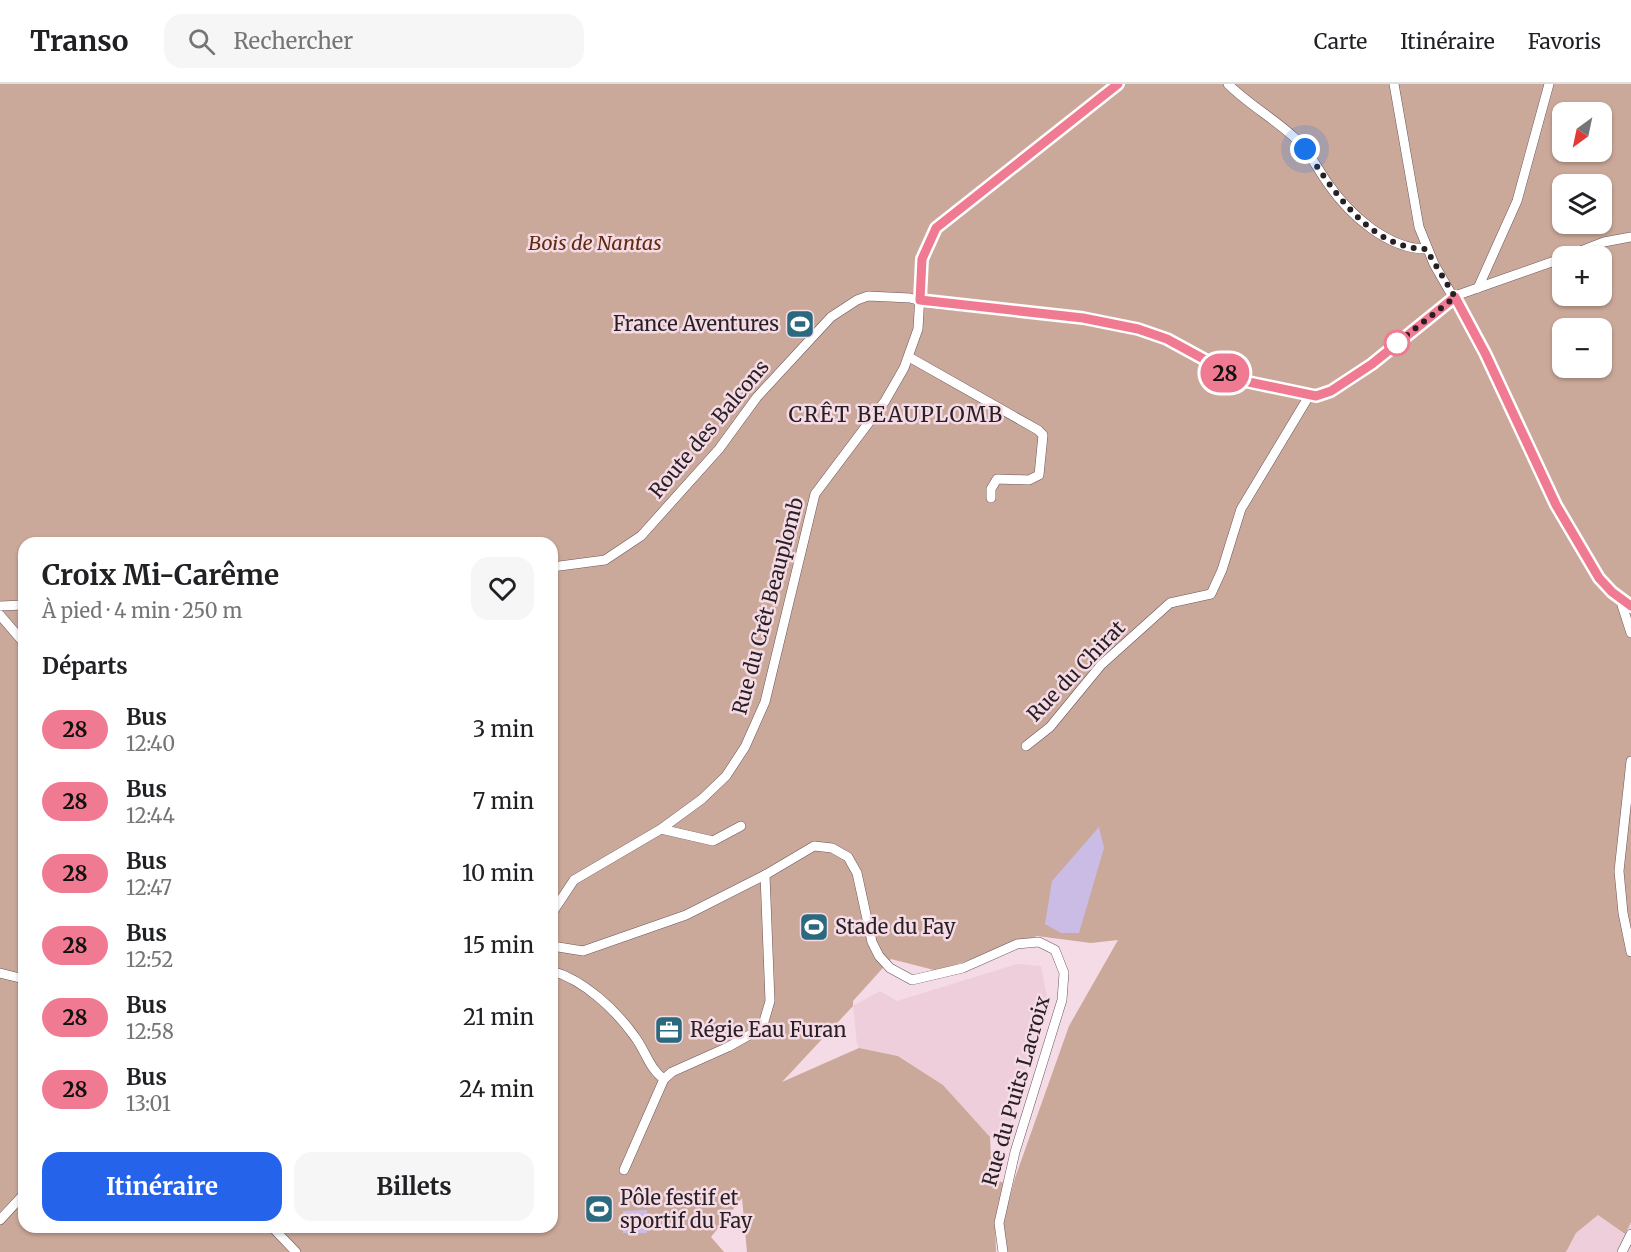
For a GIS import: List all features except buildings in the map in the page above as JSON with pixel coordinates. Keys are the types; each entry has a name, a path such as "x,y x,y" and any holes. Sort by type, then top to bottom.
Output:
{"street":[{"name":"Rue du Crêt Beauplomb","path":"558,904 574,880 661,828 702,799 726,776 745,747 765,702 815,494 885,401 909,357 918,329 922,259 936,228 1118,84"},
{"path":"1228,84 1240,97 1296,139 1335,194 1360,218 1393,242 1416,249 1426,249"},
{"path":"1394,84 1419,227 1426,249 1485,353 1556,505 1599,578 1629,601 1622,605 1631,633"},
{"path":"1478,288 1517,201 1549,84"},
{"path":"1594,246 1631,237"},
{"path":"1309,396 1322,395 1331,391 1372,364 1455,297 1552,262"},
{"name":"Route des Balcons","path":"558,566 605,560 641,536 719,449 757,397 831,317 862,297 920,300 1083,318 1138,329 1167,339 1244,381 1309,396"},
{"path":"909,357 1038,430 1043,435 1039,475 1029,480 997,479 991,489 991,498"},
{"name":"Rue du Chirat","path":"1026,746 1050,727 1101,665 1170,603 1211,594 1222,570 1241,509 1309,396"},
{"path":"0,606 18,605"},
{"path":"0,615 18,636"},
{"path":"1631,761 1619,871 1623,913 1631,952"},
{"path":"661,828 713,841 741,826"},
{"name":"Rue du Puits Lacroix","path":"558,947 583,951 607,945 686,915 765,875 814,846 832,848 848,857 858,873 872,942 879,956 890,968 912,980 963,968 1017,944 1039,942 1055,950 1064,973 1062,1000 1015,1152 999,1223 1003,1252"},
{"path":"624,1170 664,1079 672,1072 728,1047 762,1028 770,1001 765,875"},
{"path":"558,972 565,974 611,1009 635,1036 664,1079"},
{"path":"0,973 18,978"},
{"path":"0,1220 18,1200"},
{"path":"278,1233 296,1252"},
{"path":"1622,1252 1631,1234"}],"shaded area":[{"path":"1099,827 1104,848 1079,933 1061,933 1045,924 1052,881"},
{"path":"1017,964 1041,966 1047,996 1008,1133 990,1137 943,1085 899,1056 859,1048 853,1006 880,991 897,1001"},
{"path":"647,1210 647,1233 623,1233 623,1211"},
{"path":"1598,1215 1624,1234 1631,1222 1631,1252 1566,1252 1576,1233"}],"green space":[{"name":"Bois de Nantas","path":"0,84 1631,84 1631,1222 1625,1234 1598,1215 1576,1233 1566,1252 1008,1252 1003,1222 1015,1178 1069,1026 1118,940 1091,943 1037,936 938,971 891,959 853,1001 853,1006 782,1082 859,1048 898,1056 943,1085 990,1137 992,1179 1005,1183 995,1222 996,1252 747,1252 742,1198 711,1237 724,1252 0,1252"}],"bus line":[{"name":"28","path":"1118,84 949,215 936,228 925,247 922,259 920,300 928,303 1110,322 1167,339 1244,381 1316,396 1331,391 1372,364 1455,297 1485,353 1544,484 1599,578 1612,592 1631,606"}],"place":[{"name":"France Aventures","path":"800,324"},
{"name":"Stade du Fay","path":"814,927"},
{"name":"Régie Eau Furan","path":"669,1030"},
{"name":"Pôle festif et sportif du Fay","path":"599,1209"}],"district":[{"name":"CRÊT BEAUPLOMB","path":"896,415"}],"route":[{"path":"1305,149 1335,194 1360,218 1393,242 1416,249 1426,249 1455,297 1397,343"}]}
